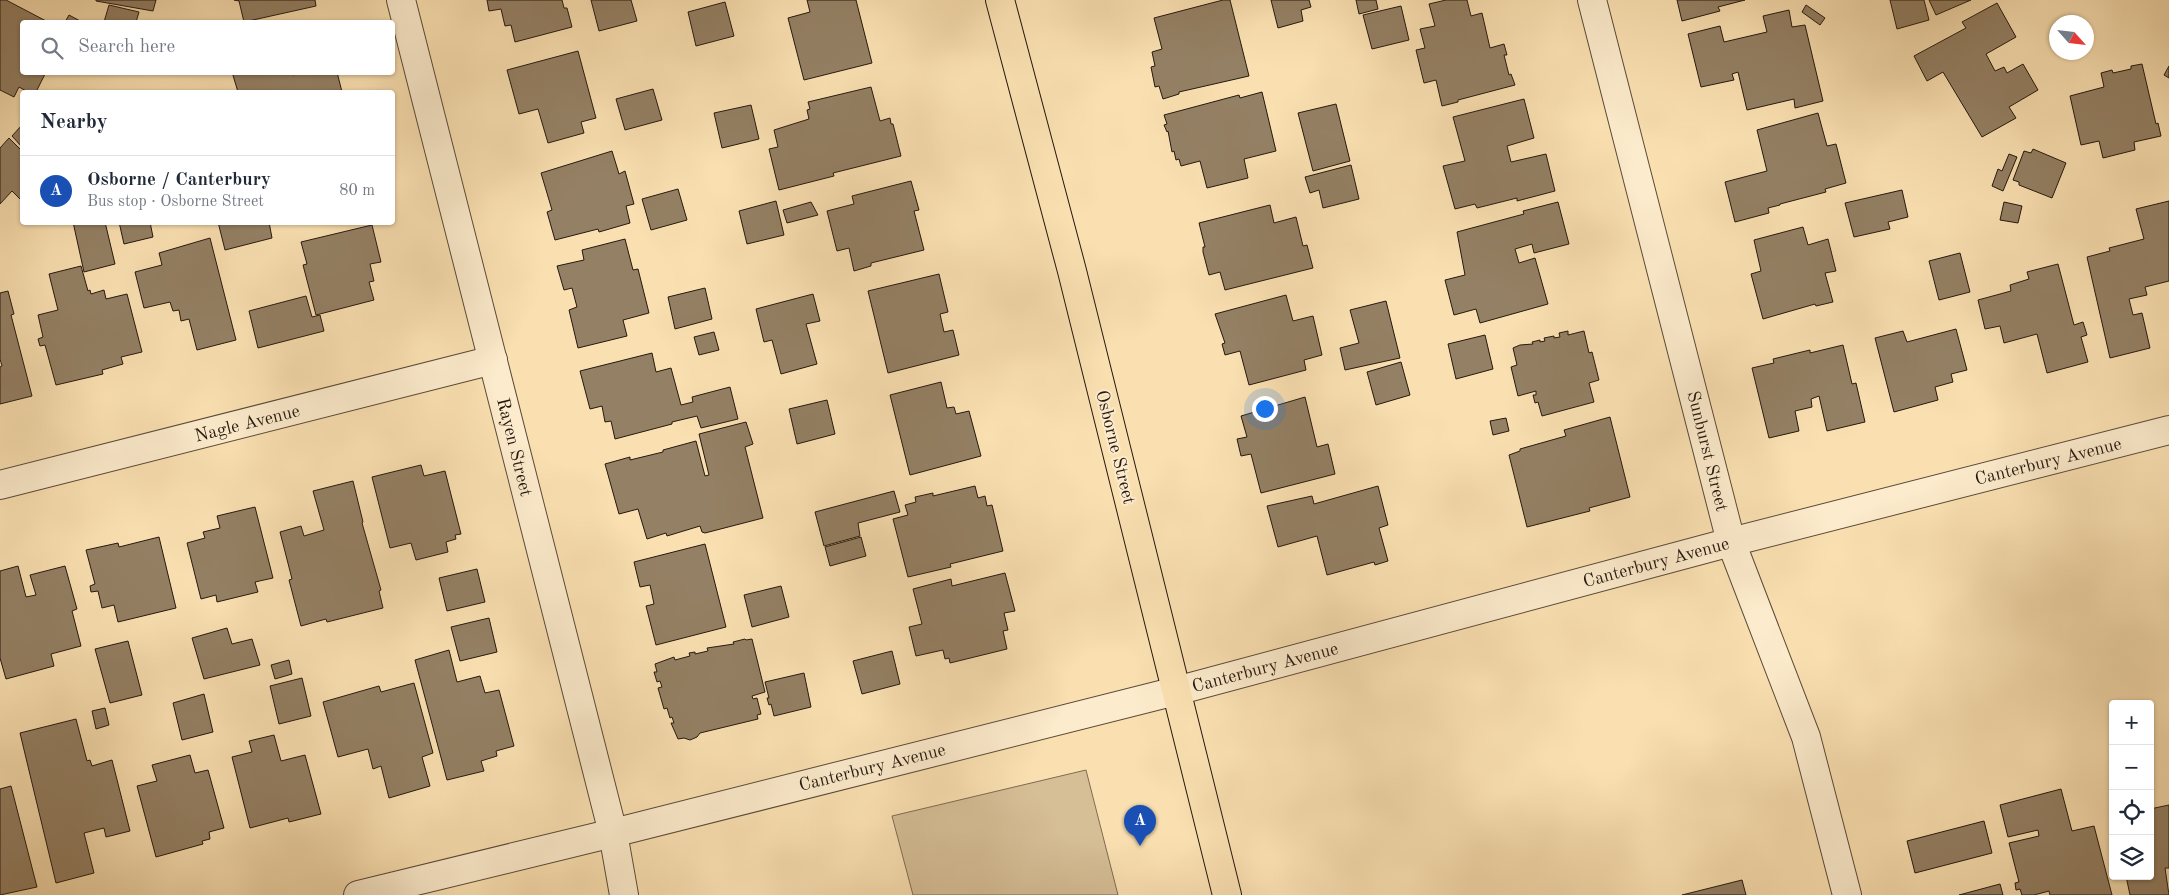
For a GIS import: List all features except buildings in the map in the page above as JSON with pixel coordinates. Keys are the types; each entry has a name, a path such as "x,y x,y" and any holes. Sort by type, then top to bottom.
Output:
{"main road":[{"name":"Osborne Street","path":"1000,0 1072,271 1227,895"}],"street":[{"name":"Rayen Street","path":"401,0 613,833 624,895"},
{"name":"Sunburst Street","path":"1592,0 1731,542 1806,737 1847,895"},
{"name":"Nagle Avenue","path":"0,485 493,360"},
{"name":"Canterbury Avenue","path":"358,895 613,833 1176,691 1731,542 2169,430"}],"shaded area":[{"path":"1086,770 1118,895 913,895 892,816"}],"place":[{"name":"Osborne / Canterbury","path":"1140,846"}]}
